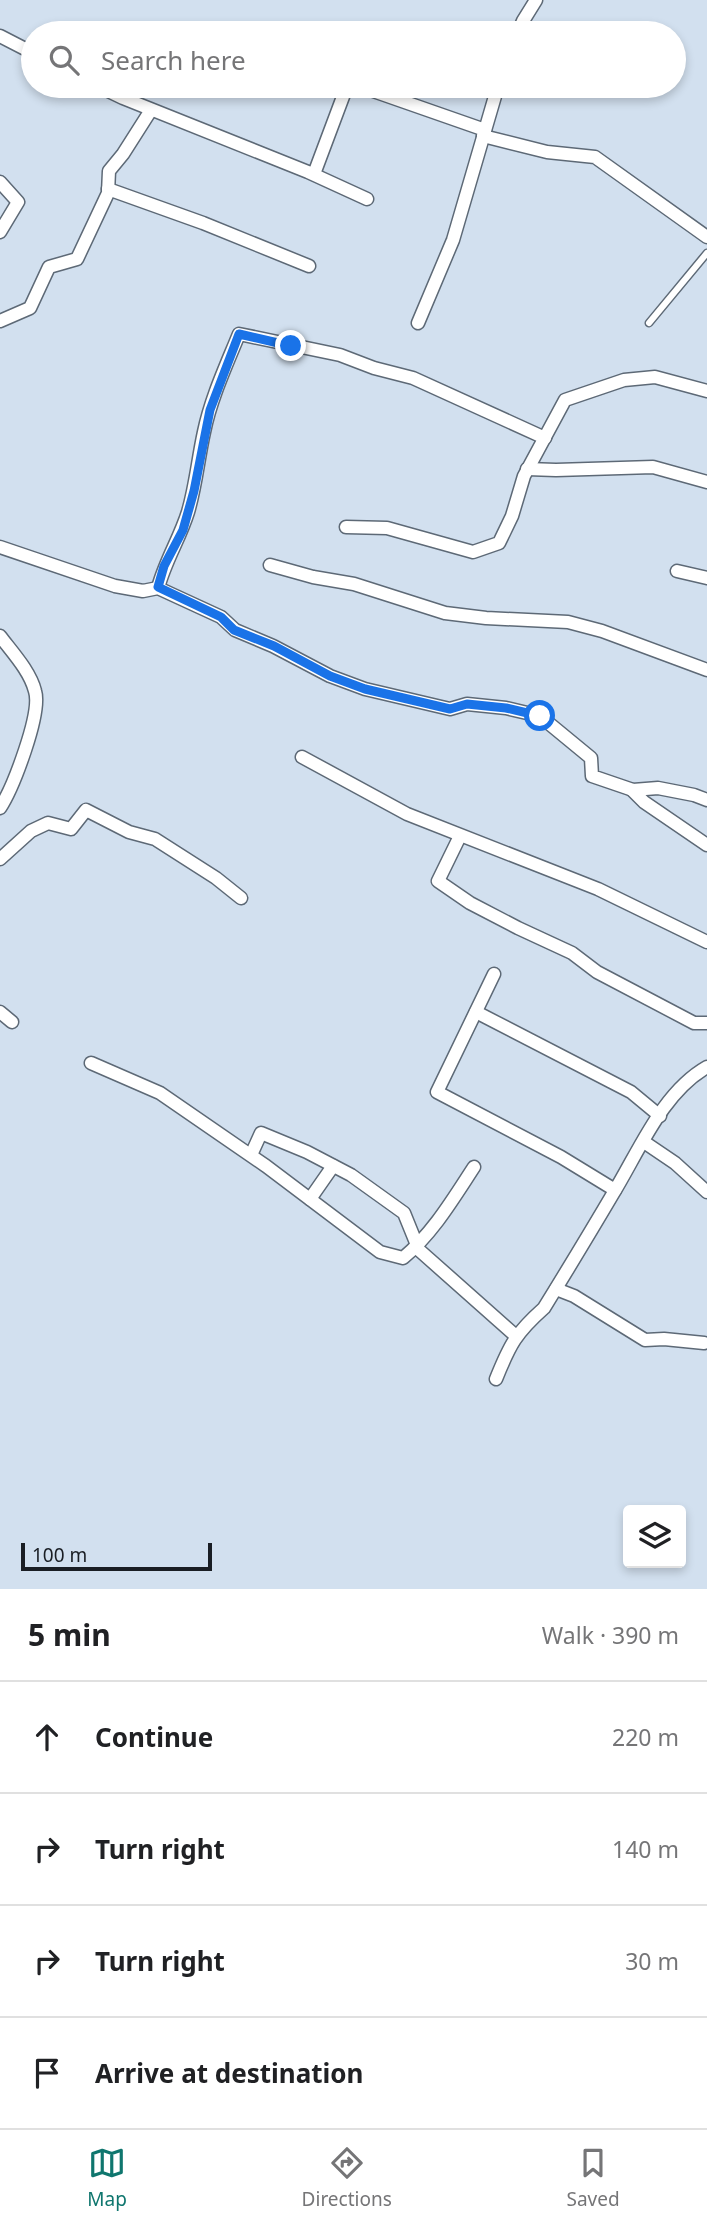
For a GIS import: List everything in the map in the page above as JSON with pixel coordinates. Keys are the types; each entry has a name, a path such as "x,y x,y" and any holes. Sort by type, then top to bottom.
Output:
{"street":[{"path":"523,21 536,0"},
{"path":"0,36 21,47"},
{"path":"124,98 313,174 367,199"},
{"path":"313,174 342,98"},
{"path":"391,98 484,133 548,152 595,157 707,237"},
{"path":"418,323 453,240 494,98"},
{"path":"0,321 30,308 49,267 77,259 108,189 109,171 151,110"},
{"path":"0,182 18,202 0,232"},
{"path":"108,189 203,223 309,266"},
{"path":"158,587 164,566 183,530 194,491 207,420 239,334 340,355 413,379 545,438"},
{"path":"346,527 387,528 473,552 499,543 512,516 527,469 565,400 624,380 655,377 707,391"},
{"path":"527,469 653,467 707,482"},
{"path":"0,547 115,586 143,591 158,587 221,617 234,630 274,646 330,676 365,689 450,709 467,704 506,708 540,716 591,758 592,776 632,790 658,788 707,800"},
{"path":"270,565 313,578 354,584 444,612 486,618 568,622 602,631 707,670"},
{"path":"677,571 707,578"},
{"path":"0,636 21,664 36,691 35,717 9,795 0,808"},
{"path":"302,757 407,814 598,888 707,942"},
{"path":"632,790 644,802 707,845"},
{"path":"0,859 31,831 48,823 71,829 86,810 129,832 155,839 216,878 241,898"},
{"path":"460,836 438,881 470,903 572,953 597,972 694,1023 707,1023"},
{"path":"494,974 438,1092 561,1157 615,1190"},
{"path":"0,1012 12,1022"},
{"path":"475,1012 631,1092 660,1116"},
{"path":"91,1063 160,1094 251,1155 380,1252 403,1258 418,1246 440,1219 474,1167"},
{"path":"496,1379 509,1346 520,1329 544,1308 660,1116 677,1091 693,1075 707,1067"},
{"path":"251,1155 261,1133 351,1175 404,1213 418,1246 466,1293 516,1336"},
{"path":"644,1142 675,1163 707,1192"},
{"path":"310,1199 333,1166"},
{"path":"556,1289 574,1296 645,1340 704,1343"}],"lane":[{"path":"649,323 707,253"}],"route":[{"path":"291,346 239,334 216,390 204,431 194,491 183,530 164,566 158,587 221,617 234,630 274,646 330,676 365,689 450,709 467,704 506,708 540,716"}]}
